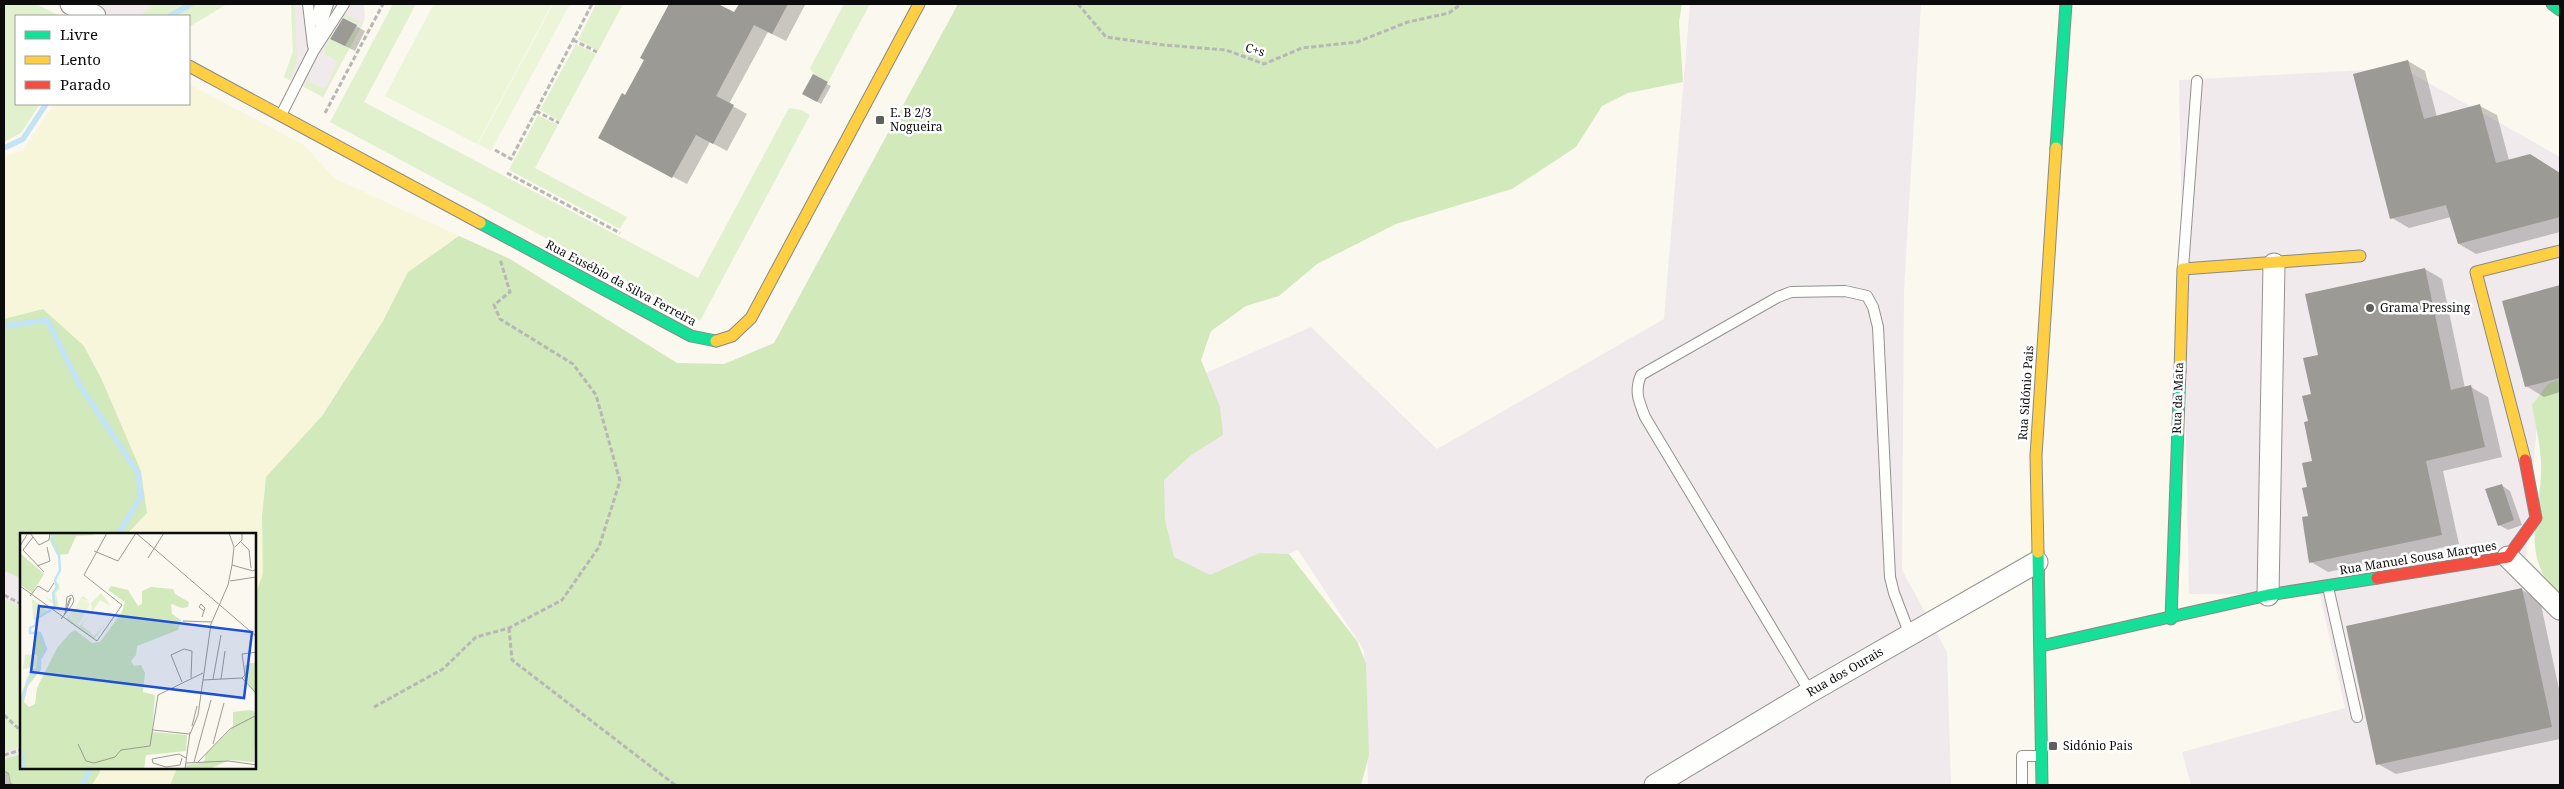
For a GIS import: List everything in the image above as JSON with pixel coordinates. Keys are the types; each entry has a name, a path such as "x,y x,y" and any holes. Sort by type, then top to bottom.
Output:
{"street":[{"path":"71,4 93,15"},
{"name":"Rua Eusébio da Silva Ferreira","path":"190,67 698,340 719,342 734,336 751,318 919,4"},
{"name":"Rua Sidónio Pais","path":"2042,785 2041,646 2037,562 2036,456 2066,4"},
{"path":"2552,4 2560,10"},
{"name":"Rua Manuel Sousa Marques","path":"2041,646 2268,596 2508,557 2536,518 2528,473 2476,272 2560,251"},
{"path":"2183,269 2274,264 2360,256"},
{"path":"2268,596 2274,264"},
{"name":"Rua da Mata","path":"2171,618 2183,269"},
{"path":"2508,557 2560,609"},
{"name":"Rua dos Ourais","path":"1655,785 1810,692 2037,562"}],"lane":[{"path":"308,4 313,52"},
{"path":"313,52 320,4"},
{"path":"313,52 328,4"},
{"path":"281,116 313,52 344,4"},
{"path":"2183,269 2197,81"},
{"path":"1810,692 1645,417 1638,400 1636,386 1641,376 1778,297 1807,290 1844,291 1867,296 1874,307 1878,327 1890,577 1910,635"},
{"path":"2327,586 2357,717"},
{"path":"2022,785 2022,756 2042,756"}],"path":[{"path":"314,134 384,4"},
{"path":"494,150 511,159 592,4"},
{"name":"C+s","path":"1078,4 1106,37 1164,45 1226,50 1264,64 1302,48 1357,42 1408,22 1449,14 1461,4"},
{"path":"573,40 597,52"},
{"path":"536,111 559,123"},
{"path":"507,173 620,233"},
{"path":"374,707 443,669 476,637 509,628 562,600 599,547 620,480 596,395 573,364 500,319 494,305 510,292 496,247 497,232"},
{"path":"4,595 20,603"},
{"path":"509,628 512,660 675,785"},
{"path":"4,715 20,730"},
{"path":"4,755 20,750"}],"shaded area":[{"path":"77,4 154,4 140,15 98,15"},
{"path":"291,4 364,4 365,19 323,97 284,77 293,52"},
{"path":"1690,4 1921,4 1904,289 1902,570 1947,652 1951,785 1368,785 1364,650 1298,550 1172,599 1094,422 1311,327 1437,449 1664,319"},
{"path":"2402,68 2560,157 2560,391 2539,399 2526,558 2560,590 2560,785 2191,785 2182,752 2345,708 2320,595 2189,594 2179,80"},
{"path":"190,85 304,145 334,178 459,236 408,272 383,321 322,416 266,477 262,516 263,574 256,592 256,533 128,533 147,513 141,471 102,380 84,346 43,309 4,319 4,156 23,151 53,105 190,105"},
{"path":"4,571 20,578 20,754 4,759"},
{"path":"99,769 177,769 170,785 92,785 100,772"}],"green space":[{"path":"4,4 36,4 58,15 15,15 15,105 39,105 21,133 4,142"},
{"path":"154,4 227,4 190,26 190,15 140,15"},
{"path":"291,4 295,4 297,62 290,80 284,77 293,52"},
{"path":"393,4 416,4 364,102 698,278 789,108 801,110 810,115 700,321 330,122"},
{"path":"434,4 552,4 477,144 385,96"},
{"path":"553,4 570,4 491,151 478,144"},
{"path":"596,4 623,4 598,51 578,40"},
{"path":"844,4 870,4 828,82 814,75 810,68"},
{"path":"958,4 1682,4 1679,22 1683,82 1628,93 1602,106 1576,147 1512,189 1396,224 1317,264 1279,296 1246,306 1211,331 1201,360 1220,407 1223,435 1191,455 1164,480 1165,520 1174,557 1210,575 1259,553 1289,554 1357,641 1366,664 1369,755 1361,785 170,785 177,769 256,769 256,592 263,574 262,516 266,477 322,416 383,321 408,272 459,236 510,259 677,363 724,364 774,343"},
{"path":"344,13 363,23 323,97 304,87 310,77 310,82 323,88 327,86 337,61 323,53 330,39 345,46 353,31 356,32 361,24 342,17"},
{"path":"576,44 596,54 560,121 540,110"},
{"path":"538,115 558,125 535,168 627,217 620,229 509,170"},
{"path":"43,309 84,346 102,380 141,471 147,513 128,533 20,533 20,578 4,571 4,319"},
{"path":"2560,379 2560,600 2547,581 2539,564 2535,548 2541,461 2532,405 2548,384"},
{"path":"4,599 20,607 20,747 4,752"},
{"path":"20,754 20,769 99,769 100,772 92,785 10,785 9,776 4,770 4,759"}],"building":[{"path":"669,4 718,4 734,12 739,4 788,4 772,34 754,25 716,96 734,105 713,144 696,135 672,178 598,138 622,93 625,95 644,60 640,58"},
{"path":"343,18 357,25 345,46 330,39"},
{"path":"2408,60 2424,119 2480,104 2496,163 2530,154 2560,173 2560,217 2458,244 2446,205 2390,219 2353,74"},
{"path":"813,74 828,82 817,102 802,94"},
{"path":"2425,268 2451,390 2471,385 2485,447 2426,461 2442,535 2309,563 2302,517 2308,516 2302,488 2307,487 2302,463 2312,461 2304,422 2308,421 2302,396 2311,394 2303,358 2318,355 2305,294"},
{"path":"2560,285 2560,378 2525,387 2502,301"},
{"path":"2502,484 2514,520 2498,526 2485,489"},
{"path":"2522,588 2552,727 2376,765 2346,626"}],"waterway":[{"path":"172,15 191,4"},
{"path":"4,148 23,139 45,105"},
{"path":"4,326 47,320 79,384 138,473 141,497 119,533"},
{"path":"82,785 90,769"}],"traffic: fast":[{"path":"2056,148 2066,4"},
{"path":"2552,4 2560,10"},
{"path":"480,223 691,336 716,341"},
{"path":"2171,619 2180,371"},
{"path":"2038,552 2042,785"},
{"path":"2041,646 2268,595 2377,578"}],"traffic: slow":[{"path":"716,341 732,336 751,318 919,4"},
{"path":"190,67 480,223"},
{"path":"2038,552 2036,456 2056,148"},
{"path":"2525,460 2476,272 2560,251"},
{"path":"2180,371 2183,269 2360,256"}],"traffic: jam":[{"path":"2377,578 2508,557 2536,518 2525,460"}],"place":[{"name":"E. B 2/3 Nogueira","path":"880,120"},
{"name":"Grama Pressing","path":"2370,308"},
{"name":"Sidónio Pais","path":"2053,746"}]}
